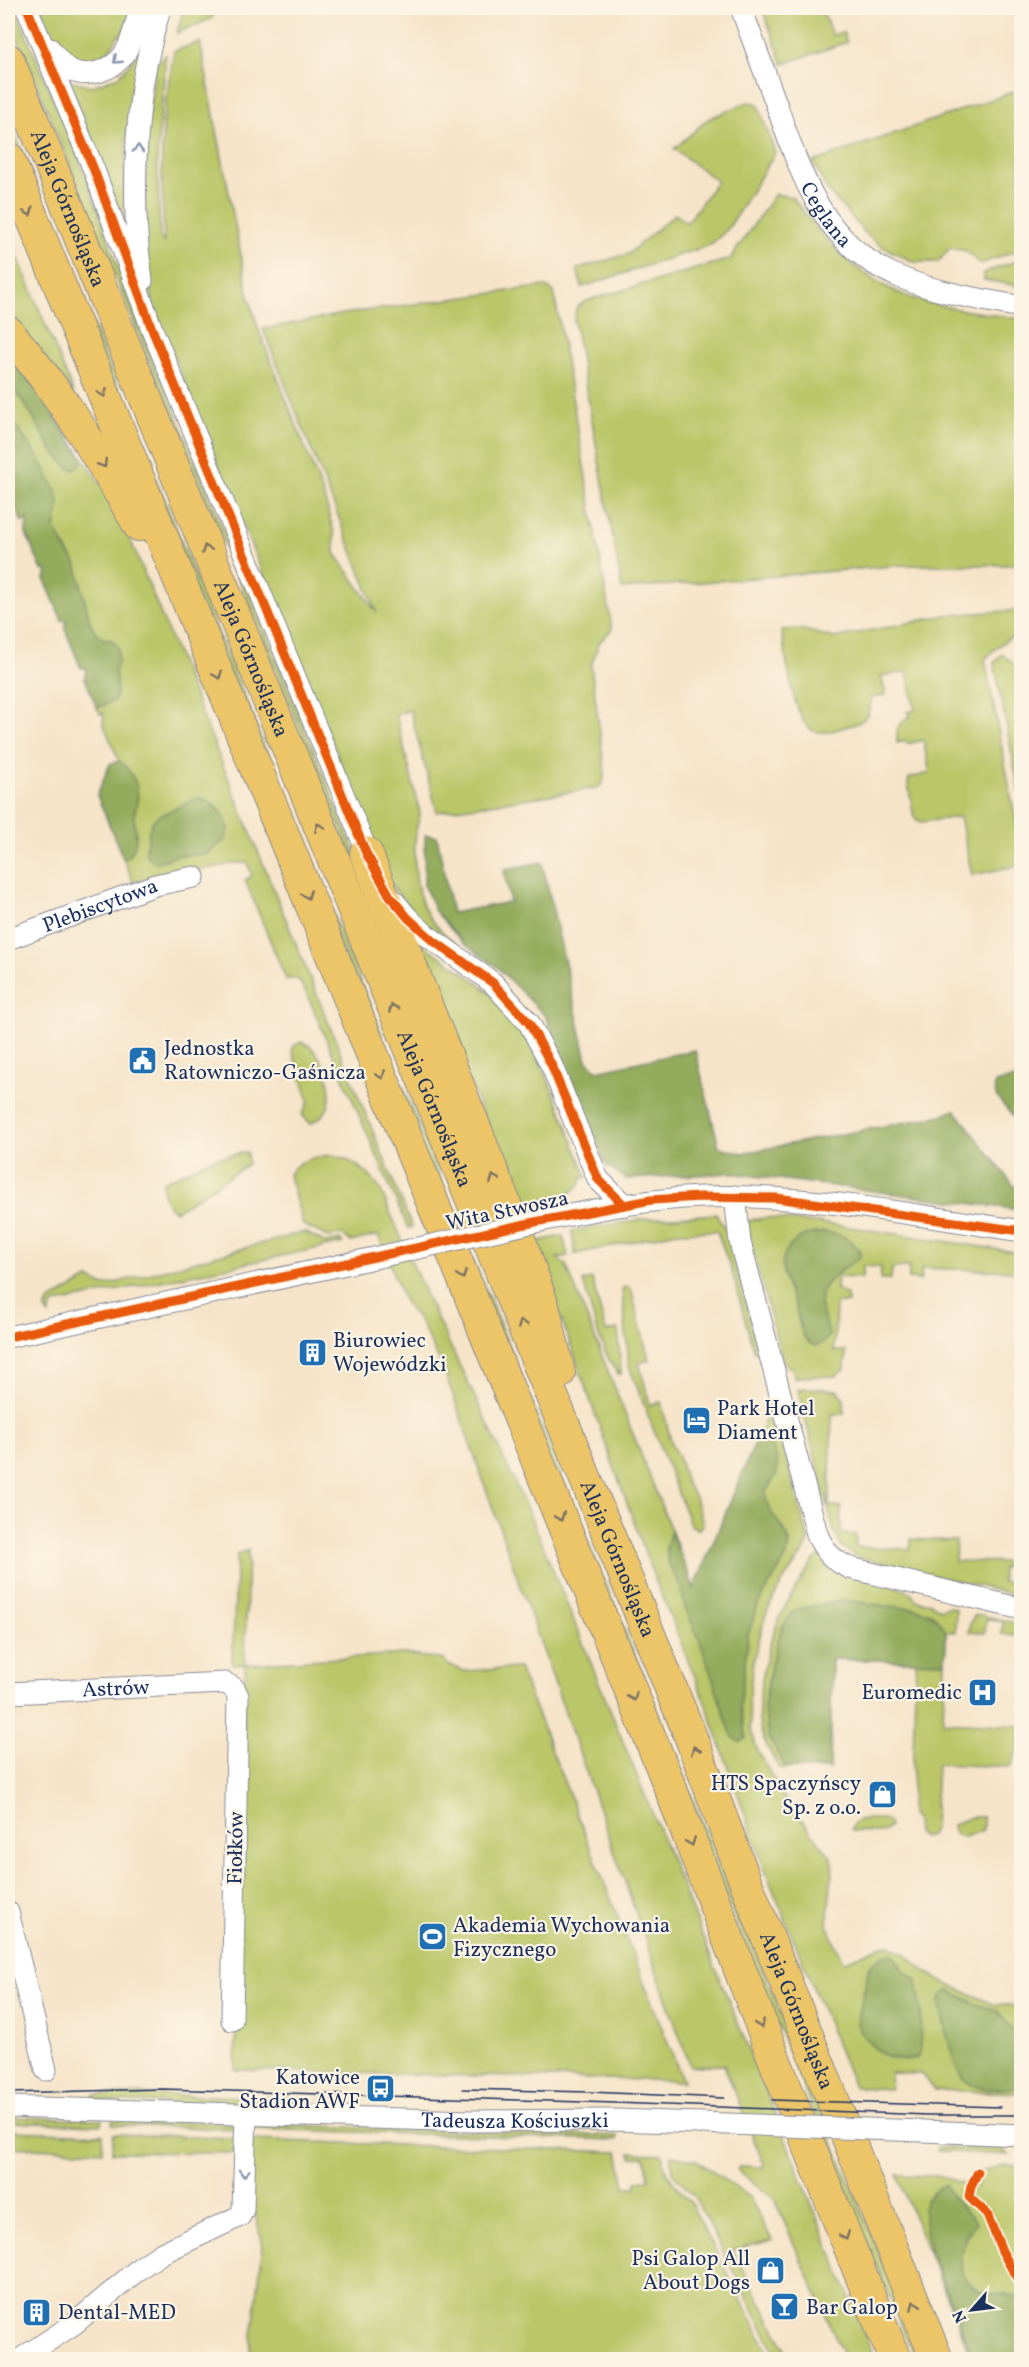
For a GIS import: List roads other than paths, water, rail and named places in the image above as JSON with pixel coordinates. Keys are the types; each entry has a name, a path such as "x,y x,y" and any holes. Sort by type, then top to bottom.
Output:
{"highway":[{"name":"Aleja Górnośląska","path":"8,60 690,1735 717,1812 937,2360"},
{"name":"Aleja Górnośląska","path":"8,158 670,1787 777,2066 895,2360"},
{"path":"8,332 33,360 103,462 195,621"},
{"path":"366,853 522,1247 543,1306 584,1476"}],"street":[{"path":"27,8 94,170 152,329 366,853 390,896 408,918 435,942 494,983 530,1023 556,1074 598,1179 624,1205"},
{"path":"39,34 62,64 71,71 91,74 99,72 109,68 124,53 140,8"},
{"path":"152,329 137,237 138,152 142,88 160,8"},
{"name":"Ceglana","path":"741,8 806,183 821,211 844,239 868,260 895,276 919,285 968,297 1022,307"},
{"name":"Plebiscytowa","path":"8,939 155,885 194,877"},
{"path":"583,1212 598,1179"},
{"path":"735,1196 740,1242 817,1534 825,1551 840,1564 850,1568 1022,1609"},
{"name":"Wita Stwosza","path":"8,1337 535,1222 657,1200 735,1196 798,1200 1022,1231"},
{"name":"Astrów","path":"8,1694 225,1683"},
{"name":"Fiołków","path":"225,1683 234,1688 238,1696 232,2020"},
{"path":"8,1912 46,2070"},
{"name":"Tadeusza Kościuszki","path":"8,2108 471,2121 616,2120 1022,2135"},
{"path":"19,2360 74,2324 141,2267 162,2253 240,2216 243,2211 246,2114"}],"tram line":[{"path":"8,2093 162,2089 928,2115 1022,2115"},
{"path":"463,2089 724,2098"},
{"path":"772,2100 1000,2107"}],"place":[{"name":"Jednostka Ratowniczo-Gaśnicza","path":"143,1060"},
{"name":"Biurowiec Wojewódzki","path":"312,1352"},
{"name":"Park Hotel Diament","path":"696,1420"},
{"name":"Euromedic","path":"983,1692"},
{"name":"HTS Spaczyńscy Sp. z o.o.","path":"882,1795"},
{"name":"Akademia Wychowania Fizycznego","path":"432,1937"},
{"name":"Katowice Stadion AWF","path":"381,2089"},
{"name":"Psi Galop All About Dogs","path":"771,2270"},
{"name":"Bar Galop","path":"785,2307"},
{"name":"Dental-MED","path":"37,2312"}]}
